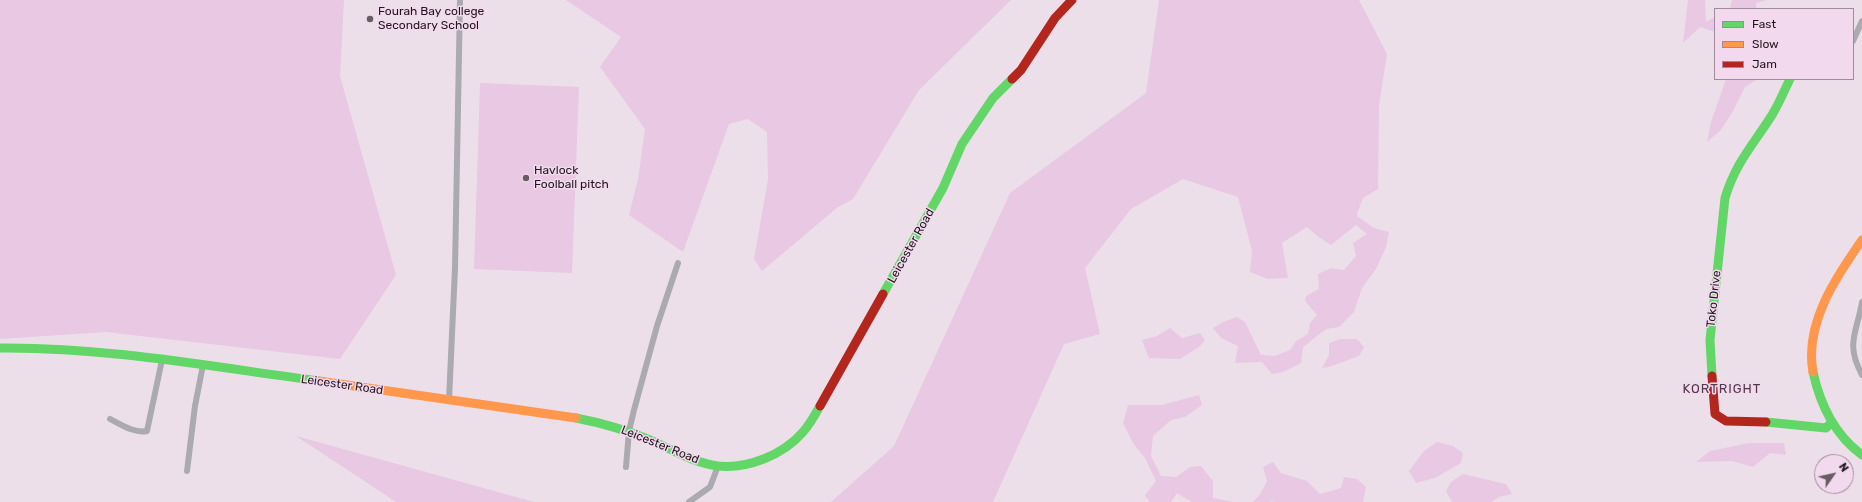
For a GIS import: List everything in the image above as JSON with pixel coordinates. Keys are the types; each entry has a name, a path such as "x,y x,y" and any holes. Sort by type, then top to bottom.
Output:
{"street":[{"path":"449,400 455,268 460,0"},
{"name":"Leicester Road","path":"0,348 74,350 203,365 584,420 629,431 681,454 718,466 740,465 766,457 790,444 806,430 930,213 949,178 962,144 993,98 1021,70 1055,18 1072,0"},
{"path":"1854,39 1862,21"},
{"name":"Toko Drive","path":"1790,80 1773,114 1743,156 1732,178 1725,198 1710,340 1715,414 1726,421 1772,422 1826,428 1832,422"},
{"path":"1862,240 1842,266 1832,284 1818,315 1812,349 1814,384 1820,402 1832,422 1852,448 1862,455"},
{"path":"626,467 629,431 657,326 678,263"},
{"path":"1862,302 1852,342 1854,356 1862,374"},
{"path":"110,419 136,431 146,431 162,360"},
{"path":"187,471 195,406 203,365"},
{"path":"689,502 710,487 718,466"}],"shaded area":[{"path":"0,0 344,0 340,76 396,275 340,359 106,332 0,339"},
{"path":"566,0 1011,0 919,90 853,199 838,207 762,271 754,259 768,179 767,132 748,119 729,124 683,252 629,215 638,179 645,129 600,67 621,37"},
{"path":"1159,0 1359,0 1387,54 1379,105 1378,189 1363,198 1357,216 1374,228 1389,232 1386,247 1376,269 1362,288 1354,312 1339,327 1326,329 1303,347 1301,363 1283,372 1272,374 1262,362 1235,363 1238,346 1221,338 1213,328 1223,322 1237,317 1245,322 1261,355 1275,356 1290,350 1296,341 1308,334 1310,323 1317,315 1305,301 1306,296 1319,289 1318,274 1331,268 1344,270 1356,256 1353,243 1367,234 1356,225 1331,245 1307,227 1282,243 1288,278 1268,279 1250,272 1252,251 1238,197 1183,179 1131,209 1085,268 1100,334 1064,344 993,502 831,502 894,446 1010,193 1146,93"},
{"path":"1688,0 1705,0 1706,22 1714,18 1714,32 1700,27 1683,43"},
{"path":"1732,0 1767,0 1756,3 1756,8 1730,8"},
{"path":"1726,80 1756,80 1745,87 1732,113 1720,131 1707,142 1711,122"},
{"name":"Havlock Foolball pitch","path":"480,83 579,87 572,273 474,269"},
{"path":"1170,328 1182,338 1200,333 1205,340 1199,347 1180,359 1149,358 1142,340 1157,336"},
{"path":"1340,339 1357,339 1364,347 1359,356 1329,367 1322,368 1329,355 1329,343"},
{"path":"1199,395 1202,405 1185,417 1171,420 1153,436 1151,456 1161,476 1176,477 1190,467 1201,466 1213,481 1213,498 1234,502 1192,502 1177,493 1171,502 1150,502 1145,495 1156,481 1145,458 1133,443 1123,423 1128,405 1162,405"},
{"path":"296,436 534,502 396,502"},
{"path":"1437,442 1453,446 1463,453 1461,463 1435,478 1416,483 1409,471 1424,451"},
{"path":"1749,443 1784,443 1786,455 1770,453 1753,467 1732,461 1696,462 1710,451"},
{"path":"1273,462 1281,473 1307,481 1320,494 1341,488 1344,477 1357,479 1366,487 1363,502 1253,502 1261,493 1267,481 1263,467"},
{"path":"1463,474 1506,484 1512,494 1499,497 1491,502 1452,502 1446,491 1451,482"}],"traffic: fast":[{"path":"883,294 943,188 962,144 993,98 1012,79"},
{"path":"1712,376 1710,340 1725,198 1734,174 1775,111 1790,80"},
{"path":"0,348 120,354 319,381"},
{"path":"1813,372 1824,407 1830,418 1844,438 1862,455"},
{"path":"576,418 632,433 700,462 718,466 729,466 753,463 775,454 786,447 806,429 820,406"},
{"path":"1766,422 1826,428 1832,422"}],"traffic: slow":[{"path":"1813,372 1811,354 1813,336 1824,302 1842,269 1862,240"},
{"path":"319,381 576,418"}],"traffic: jam":[{"path":"1012,79 1021,70 1055,18 1072,0"},
{"path":"820,406 883,294"},
{"path":"1712,376 1715,414 1726,421 1766,422"}],"place":[{"name":"Fourah Bay college Secondary School","path":"370,19"},
{"name":"Havlock Foolball pitch","path":"526,178"}],"district":[{"name":"KORTRIGHT","path":"1722,389"}]}
